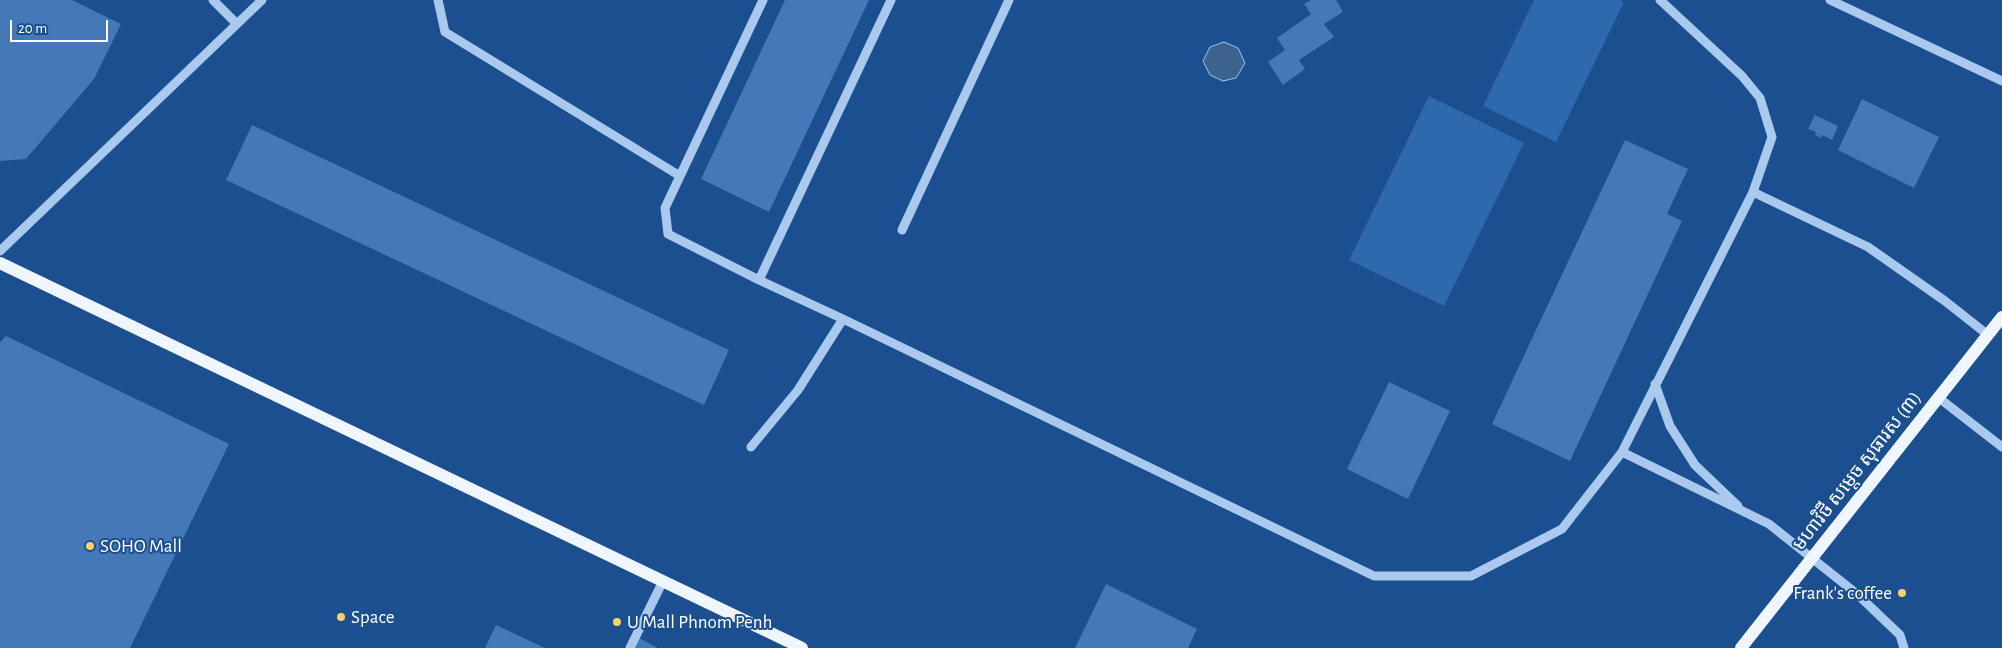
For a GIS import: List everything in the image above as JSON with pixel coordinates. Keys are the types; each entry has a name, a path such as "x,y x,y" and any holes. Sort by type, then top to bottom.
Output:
{"main road":[{"path":"0,263 802,648"},
{"name":"មហាវិថី សម្តេច សុធារស (៣)","path":"1741,648 2002,317"}],"street":[{"path":"212,0 237,24"},
{"path":"0,252 262,0"},
{"path":"438,0 445,32 680,176"},
{"path":"763,0 665,208 668,234 759,280 1374,576 1471,576 1562,529 1622,452 1753,192 1772,137 1760,98 1742,76 1660,0"},
{"path":"759,280 891,0"},
{"path":"902,230 1009,0"},
{"path":"1830,0 2002,81"},
{"path":"1753,192 1868,247 1945,301 1988,335"},
{"path":"751,447 798,390 843,319"},
{"path":"1655,384 1670,426 1696,465 1746,513"},
{"path":"1939,398 2002,447"},
{"path":"1622,452 1769,524 1857,594 1900,635 1904,648"},
{"path":"630,648 663,581"}],"shaded area":[{"path":"1534,0 1620,0 1624,2 1556,142 1483,106"},
{"path":"1224,42 1238,48 1245,63 1236,78 1223,81 1210,75 1203,61 1210,47"},
{"path":"1429,96 1524,143 1444,306 1349,260"}],"building":[{"path":"0,0 72,0 121,24 94,79 26,159 0,161"},
{"path":"785,0 869,0 769,212 701,179"},
{"path":"1311,0 1336,0 1343,12 1324,24 1334,37 1299,60 1305,69 1283,85 1268,62 1285,50 1277,38 1311,14 1304,4"},
{"path":"1862,99 1939,137 1914,188 1838,150"},
{"path":"1815,115 1838,126 1832,140 1822,135 1821,138 1815,135 1816,132 1808,129"},
{"path":"252,125 729,350 704,405 226,180"},
{"path":"1625,140 1688,169 1667,214 1682,221 1570,461 1492,424"},
{"name":"SOHO Mall","path":"6,336 229,444 130,648 0,648 0,342"},
{"path":"1389,382 1450,411 1408,499 1347,469"},
{"path":"1106,584 1197,629 1188,648 1075,648"},
{"path":"496,625 545,648 485,648"},
{"path":"639,638 658,648 634,648"}],"place":[{"name":"SOHO Mall","path":"90,546"},
{"name":"Frank's coffee","path":"1902,593"},
{"name":"Space","path":"341,617"},
{"name":"U Mall Phnom Penh","path":"617,622"}]}
